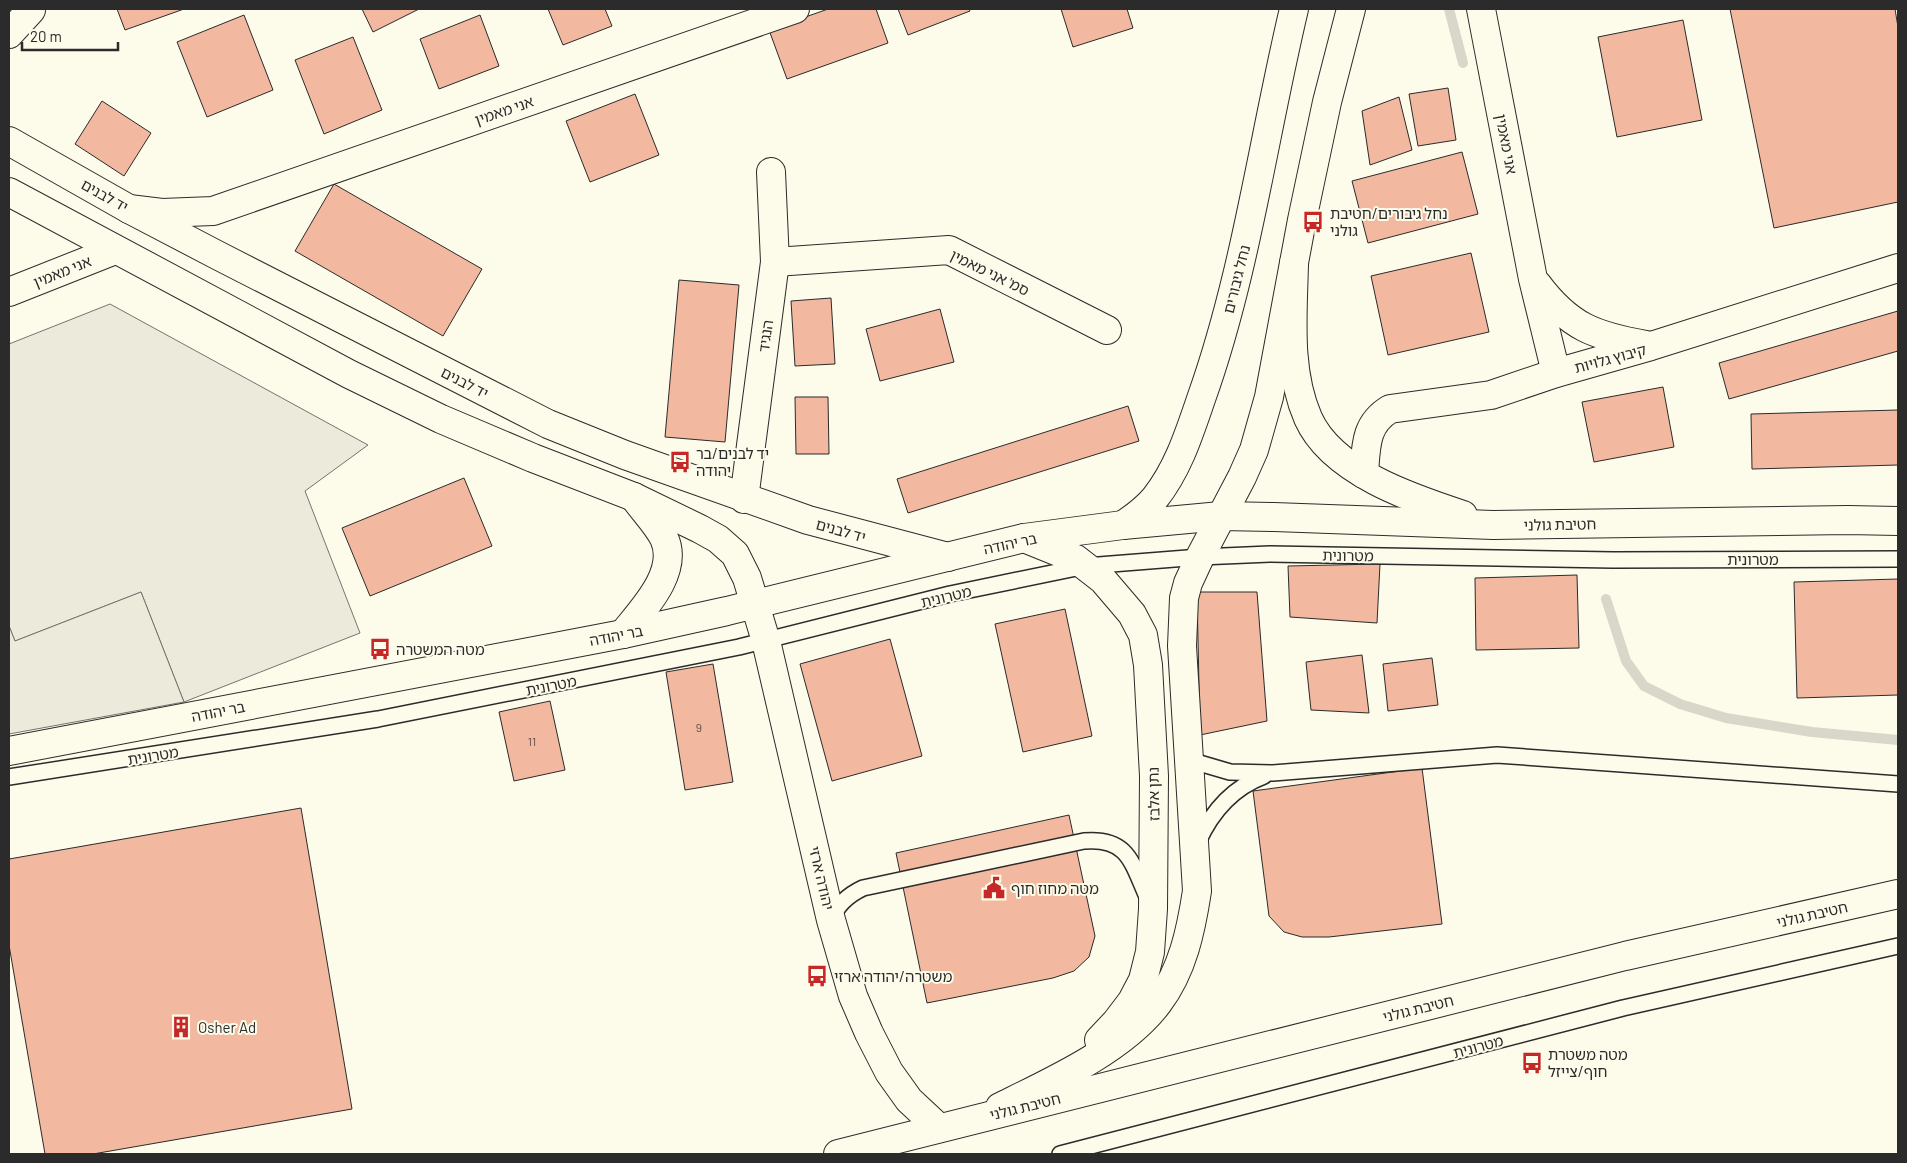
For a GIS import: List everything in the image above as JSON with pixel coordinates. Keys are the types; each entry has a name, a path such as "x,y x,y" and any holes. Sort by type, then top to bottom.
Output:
{"main road":[{"name":"אני מאמין","path":"129,209 162,213 212,211 795,9"},
{"name":"נחל גיבורים","path":"1124,525 1142,512 1156,498 1180,457 1215,361 1237,280 1294,9"},
{"path":"1221,516 1254,450 1269,397 1327,102 1351,9"},
{"name":"אני מאמין","path":"1481,9 1533,279 1556,372"},
{"path":"9,34 27,13"},
{"name":"יד לבנים","path":"9,141 129,209 216,255 548,424 744,499 808,520 948,557"},
{"name":"הנגיד","path":"744,499 775,262 771,172"},
{"path":"9,192 349,374 441,419 533,458 634,497 700,529 718,539 735,554 747,578 756,604"},
{"path":"212,211 202,226 202,233 208,246 216,255"},
{"name":"אני מאמין","path":"9,292 115,250"},
{"name":"סמ' אני מאמין","path":"775,262 949,250 1107,330"},
{"path":"1294,263 1292,340 1296,373 1308,419 1320,437 1334,453 1364,474 1399,492 1434,506 1493,525"},
{"name":"קיבוץ גלויות","path":"1364,474 1366,445 1370,431 1378,416 1390,408 1491,394 1556,372 1651,346 1898,268"},
{"name":"אני מאמין","path":"1533,279 1547,298 1560,311 1591,332 1617,340 1651,346"},
{"path":"622,634 655,592 666,570 669,557 664,539 634,497"},
{"name":"בר יהודה","path":"9,751 622,634 756,604 1024,538 1124,525 1221,516"},
{"name":"חטיבת גולני","path":"1221,516 1493,525 1898,521"},
{"name":"נתן אלבז","path":"978,1118 1058,1078 1125,1036 1142,1022 1159,1002 1184,953 1192,924 1197,892 1182,646 1182,614 1188,583 1221,516"},
{"name":"נתן אלבז","path":"1024,538 1060,552 1086,566 1103,580 1132,614 1142,635 1148,665 1154,776 1153,909 1150,952 1143,980 1132,1002 1104,1036 1058,1078"},
{"name":"יהודה ארזי","path":"756,604 831,920 853,996 889,1072 910,1100 939,1128"},
{"name":"חטיבת גולני","path":"838,1154 1625,956 1898,894"}],"lane":[{"name":"מטרונית","path":"9,777 378,720 766,641 950,594 1086,566 1200,557 1270,554 1613,560 1898,559"},
{"path":"1190,760 1230,772 1273,773 1497,755 1898,784"},
{"path":"1195,851 1205,828 1228,796 1249,782 1273,773"},
{"path":"831,920 836,909 852,893 863,888 1084,841 1099,840 1122,848 1153,909"},
{"name":"מטרונית","path":"1060,1154 1623,1008 1898,946"}],"shaded area":[{"path":"110,304 368,445 305,491 360,633 184,702 141,592 15,641 9,626 9,344"},
{"path":"141,592 184,702 9,734 9,626 15,641"}],"building":[{"path":"117,9 184,9 125,30"},
{"path":"362,9 419,9 373,32"},
{"path":"548,9 605,9 612,26 563,45"},
{"path":"828,9 876,9 888,43 787,79 769,30"},
{"path":"898,9 969,9 970,11 908,35"},
{"path":"1061,9 1127,9 1133,28 1073,47"},
{"path":"1730,9 1895,9 1898,27 1898,202 1774,228"},
{"path":"244,15 273,90 207,117 177,42"},
{"path":"480,15 499,66 439,89 420,39"},
{"path":"1683,20 1702,120 1617,137 1598,37"},
{"path":"353,37 382,110 324,134 295,60"},
{"path":"1448,88 1456,140 1418,146 1409,94"},
{"path":"635,94 659,155 590,182 566,121"},
{"path":"1399,97 1412,150 1370,165 1362,111"},
{"path":"102,101 151,133 124,176 75,144"},
{"path":"1462,152 1478,214 1368,243 1352,181"},
{"path":"334,184 482,269 443,336 295,251"},
{"path":"1471,253 1489,332 1388,355 1371,276"},
{"path":"679,280 739,285 725,442 665,437"},
{"path":"831,298 835,364 795,366 791,301"},
{"path":"940,309 954,362 880,381 866,329"},
{"path":"1898,311 1898,351 1729,399 1719,363"},
{"path":"1663,387 1674,447 1594,462 1582,402"},
{"path":"795,397 828,397 829,454 796,454"},
{"path":"1128,406 1139,441 908,513 897,479"},
{"path":"1898,410 1898,465 1752,469 1751,414"},
{"path":"464,478 492,546 370,596 342,528"},
{"path":"1380,564 1377,623 1290,617 1288,566"},
{"path":"1577,575 1579,648 1476,650 1475,578"},
{"path":"1898,579 1898,695 1797,698 1794,582"},
{"path":"1197,592 1257,592 1267,721 1200,735"},
{"path":"1065,609 1092,736 1023,752 995,624"},
{"path":"890,639 922,756 832,781 800,664"},
{"path":"1362,655 1369,713 1311,710 1306,662"},
{"path":"1432,658 1438,705 1388,711 1383,664"},
{"path":"713,664 733,782 685,790 666,672"},
{"path":"550,701 565,770 514,781 499,712"},
{"path":"1422,768 1442,924 1329,937 1302,937 1284,932 1269,916 1253,791"},
{"name":"Osher Ad","path":"301,808 352,1109 93,1154 45,1154 9,945 9,859"},
{"name":"מטה מחוז חוף","path":"1069,815 1095,936 1089,957 1074,971 1053,978 927,1003 896,853"}],"waterway":[{"path":"1449,9 1463,63"},
{"path":"1606,599 1626,661 1644,686 1680,704 1726,718 1812,732 1898,740"}],"place":[{"name":"נחל גיבורים/חטיבת גולני","path":"1313,222"},
{"name":"יד לבנים/בר יהודה","path":"680,462"},
{"name":"מטה המשטרה","path":"380,649"},
{"name":"מטה מחוז חוף","path":"994,888"},
{"name":"משטרה/יהודה ארזי","path":"817,976"},
{"name":"Osher Ad","path":"181,1027"},
{"name":"מטה משטרת חוף/צייזל","path":"1532,1063"}]}
